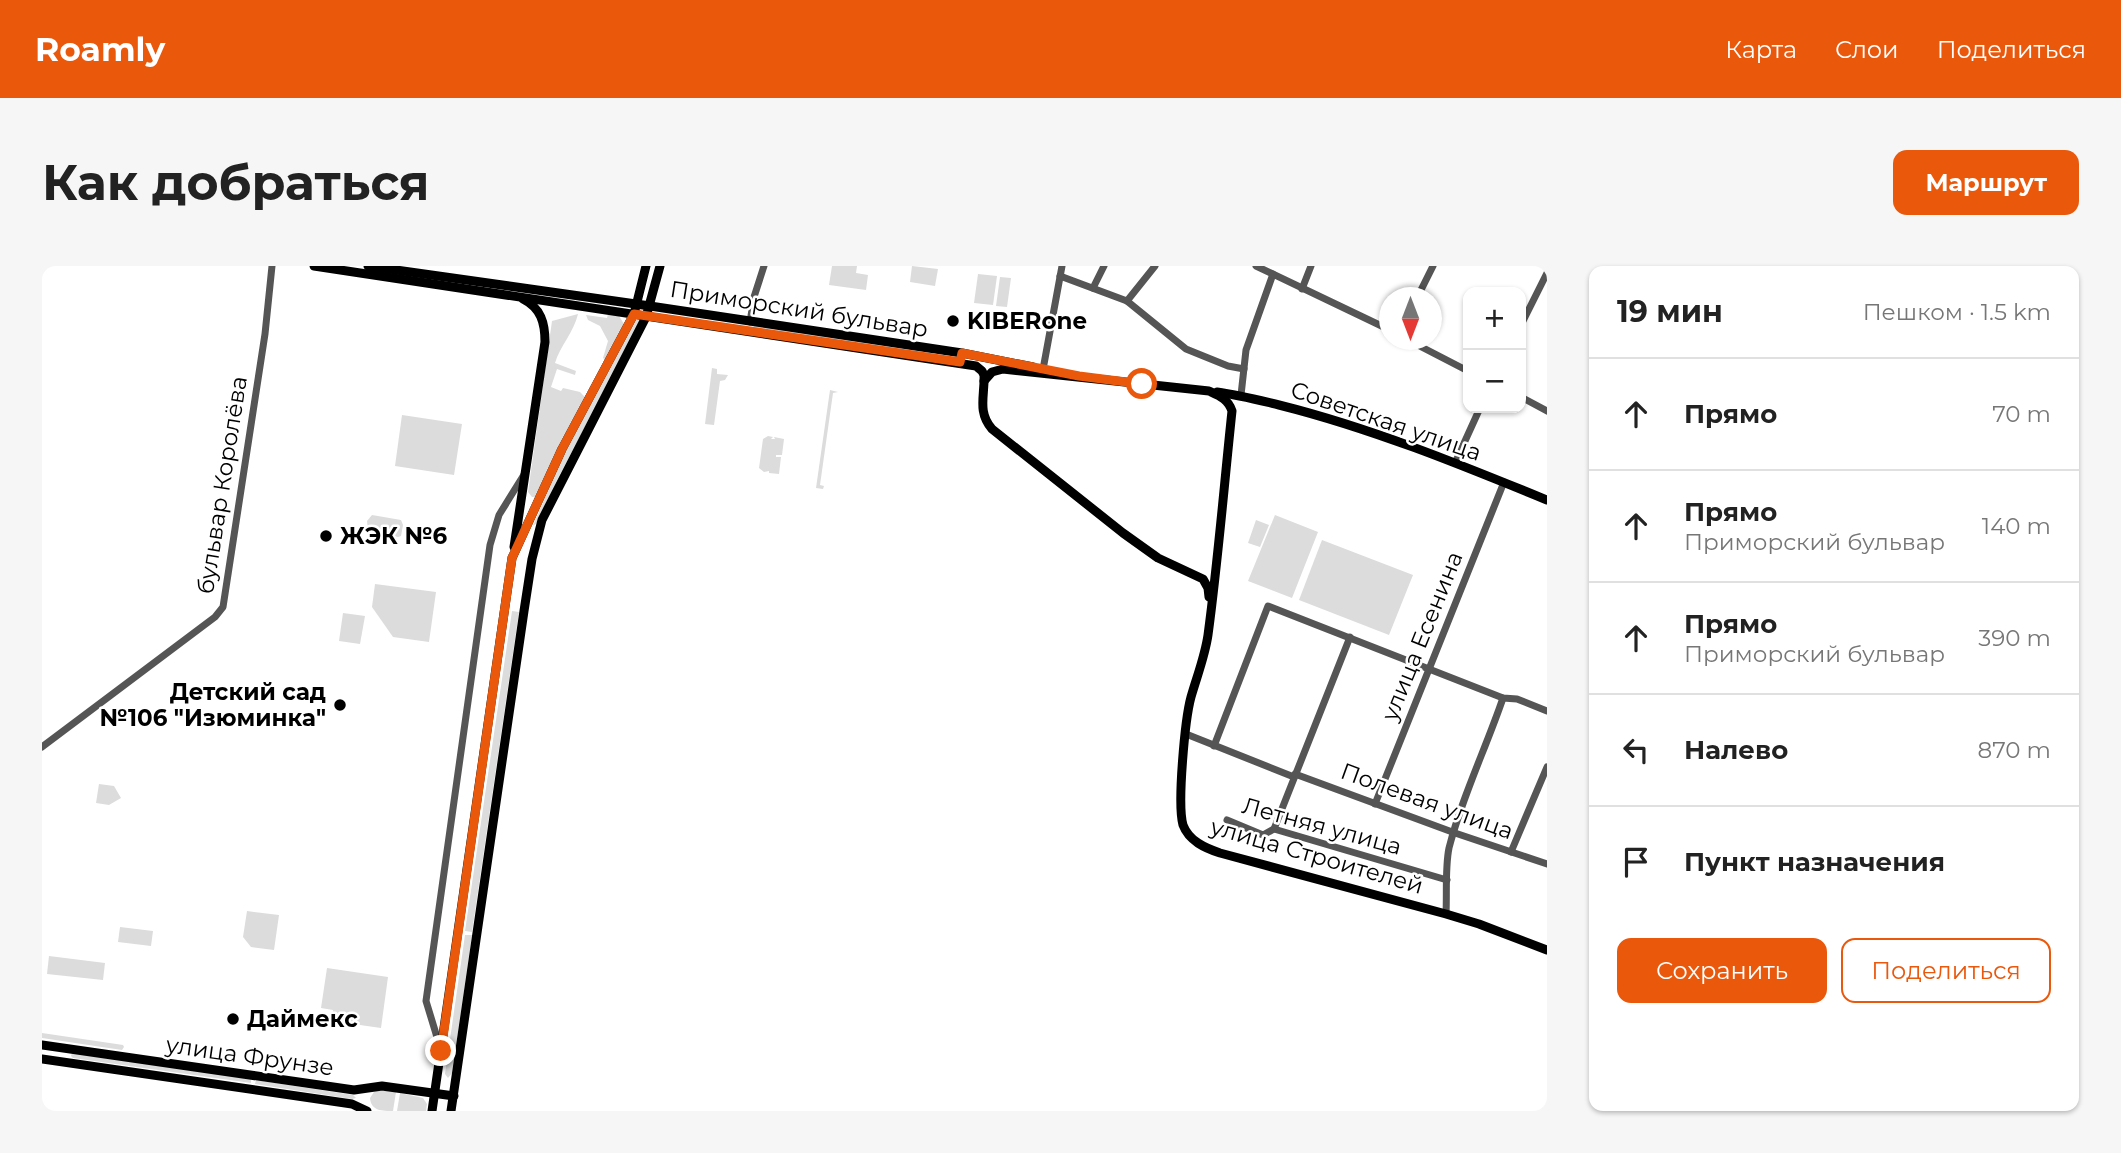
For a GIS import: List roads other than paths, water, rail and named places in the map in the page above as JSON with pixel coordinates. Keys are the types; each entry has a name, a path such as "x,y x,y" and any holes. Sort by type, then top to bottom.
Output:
{"main road":[{"path":"314,266 646,317"},
{"name":"Приморский бульвар","path":"368,266 638,304 1079,376"},
{"path":"512,558 562,449 634,314 646,266"},
{"path":"529,521 527,530 531,533 542,520 646,317 660,266"},
{"path":"432,1111 545,332 535,307 512,295"},
{"name":"Приморский бульвар","path":"646,317 961,358 982,371 984,381"},
{"path":"748,332 750,322"},
{"path":"1079,376 1003,369 992,372 984,381 984,418 992,429 1123,533 1158,558 1203,579 1208,588 1208,638"},
{"name":"Советская улица","path":"1079,376 1255,398 1423,450 1547,500"},
{"path":"1208,638 1231,411 1225,400 1209,391"},
{"path":"1231,411 1240,401 1255,398"},
{"path":"452,1111 529,581 542,520"},
{"path":"1195,574 1211,570 1217,556"},
{"path":"509,578 513,572 521,569 529,581"},
{"name":"улица Строителей","path":"1208,638 1190,700 1181,813 1186,831 1200,845 1220,853 1446,914 1547,950"},
{"path":"42,1046 46,1052 42,1058"},
{"name":"улица Фрунзе","path":"42,1046 355,1090 382,1086 453,1096"},
{"path":"69,1063 66,1056 72,1049"},
{"name":"улица Фрунзе","path":"42,1058 352,1104 368,1111"},
{"path":"368,1111 365,1100 367,1093 375,1087"},
{"path":"352,1104 357,1103 360,1098 355,1090"}],"street":[{"name":"бульвар Королёва","path":"42,747 215,617 223,607 263,344 272,266"},
{"path":"750,322 754,297 764,266"},
{"path":"1044,364 1062,266"},
{"path":"1093,288 1104,266"},
{"path":"1127,301 1155,266"},
{"path":"1256,266 1379,325"},
{"path":"1302,289 1311,266"},
{"path":"1422,287 1433,266"},
{"path":"1526,315 1547,272"},
{"path":"1241,395 1250,339 1273,274"},
{"path":"1060,276 1127,301 1186,349 1228,366 1244,369"},
{"path":"1427,350 1463,368"},
{"path":"1526,400 1547,411"},
{"path":"1455,463 1478,413"},
{"path":"441,1051 426,1001 490,545 499,515 525,472"},
{"name":"улица Есенина","path":"1375,804 1504,482"},
{"path":"507,500 516,497 521,503"},
{"path":"1214,746 1268,606 1503,698 1517,699 1547,711"},
{"path":"1274,829 1350,637"},
{"path":"1446,914 1449,849 1460,812 1503,698"},
{"name":"Полевая улица","path":"1186,734 1294,776 1547,864"},
{"path":"1511,852 1547,767"},
{"name":"Летняя улица","path":"1227,820 1263,835 1274,829 1447,880"}],"place":[{"name":"KIBERone","path":"953,321"},
{"name":"ЖЭК №6","path":"326,536"},
{"name":"Детский сад №106 \"Изюминка\"","path":"340,705"},
{"name":"Даймекс","path":"233,1019"}]}
